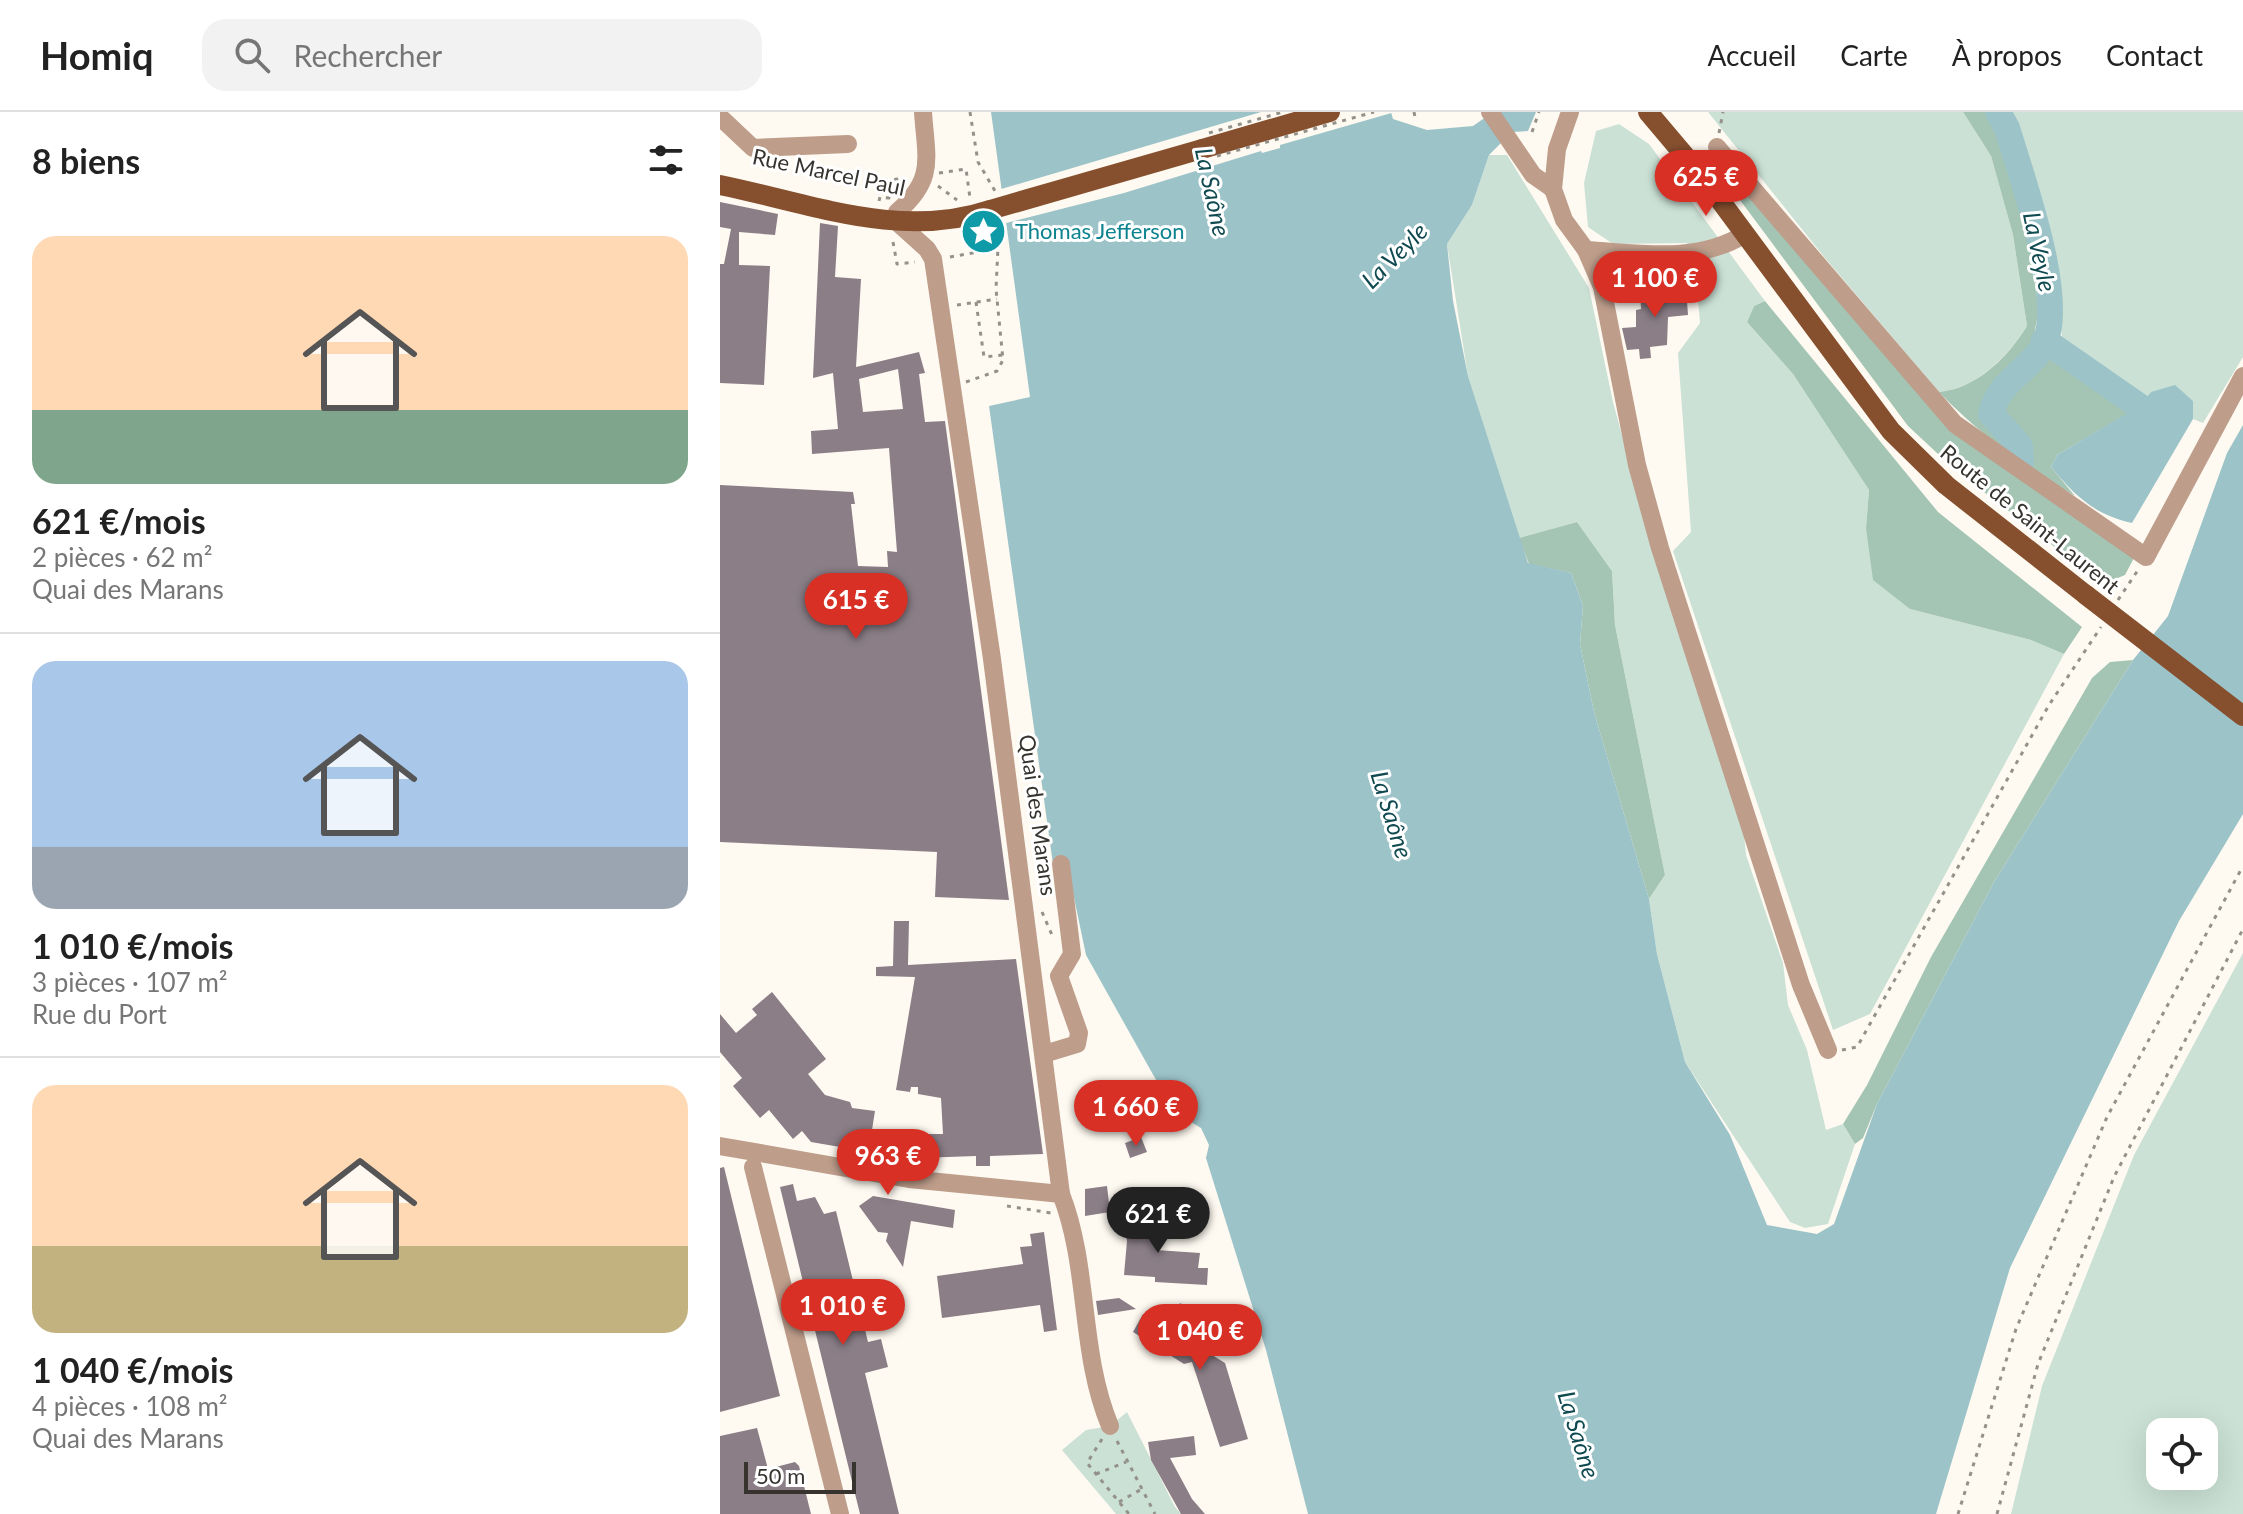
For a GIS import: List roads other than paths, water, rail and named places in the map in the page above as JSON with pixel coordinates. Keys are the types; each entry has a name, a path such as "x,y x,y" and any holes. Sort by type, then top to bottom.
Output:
{"main road":[{"name":"Rue Marcel Paul","path":"720,185 897,217 942,222 995,211 1330,112"},
{"name":"Route de Saint-Laurent","path":"1648,112 1702,176 1891,431 1946,485 2243,716"},
{"name":"Route de Saint-Laurent","path":"1666,112 1702,176"},
{"name":"Rue Marcel Paul","path":"720,173 897,217"}],"street":[{"path":"897,217 921,188 925,175 923,112"},
{"path":"1490,112 1533,175 1553,189"},
{"path":"1570,112 1557,149 1553,189 1564,220 1586,250 1602,287 1637,465 1660,548 1801,985 1828,1050"},
{"path":"720,117 753,148 848,144"},
{"path":"1717,147 1955,424 2146,557 2243,376"},
{"name":"Quai des Marans","path":"897,217 933,259 942,308 1028,924 1061,1194 1070,1218 1091,1370 1110,1426"},
{"path":"1586,250 1685,255 1729,244 1745,234"},
{"path":"1044,1054 1077,1044 1079,1033 1059,976 1072,954 1061,864"},
{"path":"720,1146 909,1179 1061,1194"},
{"path":"753,1167 840,1514"}],"water":[{"name":"La Saône","path":"991,112 1391,112 1393,119 1427,130 1473,126 1493,112 1536,112 1528,131 1512,132 1489,155 1472,205 1447,244 1453,301 1468,376 1528,563 1571,573 1583,605 1580,644 1594,712 1649,899 1657,954 1685,1062 1730,1135 1767,1225 1817,1234 1834,1224 1877,1104 1994,882 2133,660 2168,616 2227,453 2243,425 2243,814 2179,921 2010,1268 1936,1514 1308,1514 1266,1350 1206,1158 1209,1145 1201,1128 1174,1112 1086,955 1067,864 1053,864 989,406 1030,397"},
{"path":"2175,385 2193,401 2193,419 2132,523 2107,515 2087,503 2051,467 2057,455 2139,406 2151,392"}],"waterway":[{"name":"La Veyle","path":"1998,112 2007,128 2031,207 2050,302 2049,328 2042,348 2006,385 1991,414 2020,446 2021,463"},
{"path":"2044,340 2139,406"}],"place":[{"name":"Thomas Jefferson","path":"984,231"}]}
